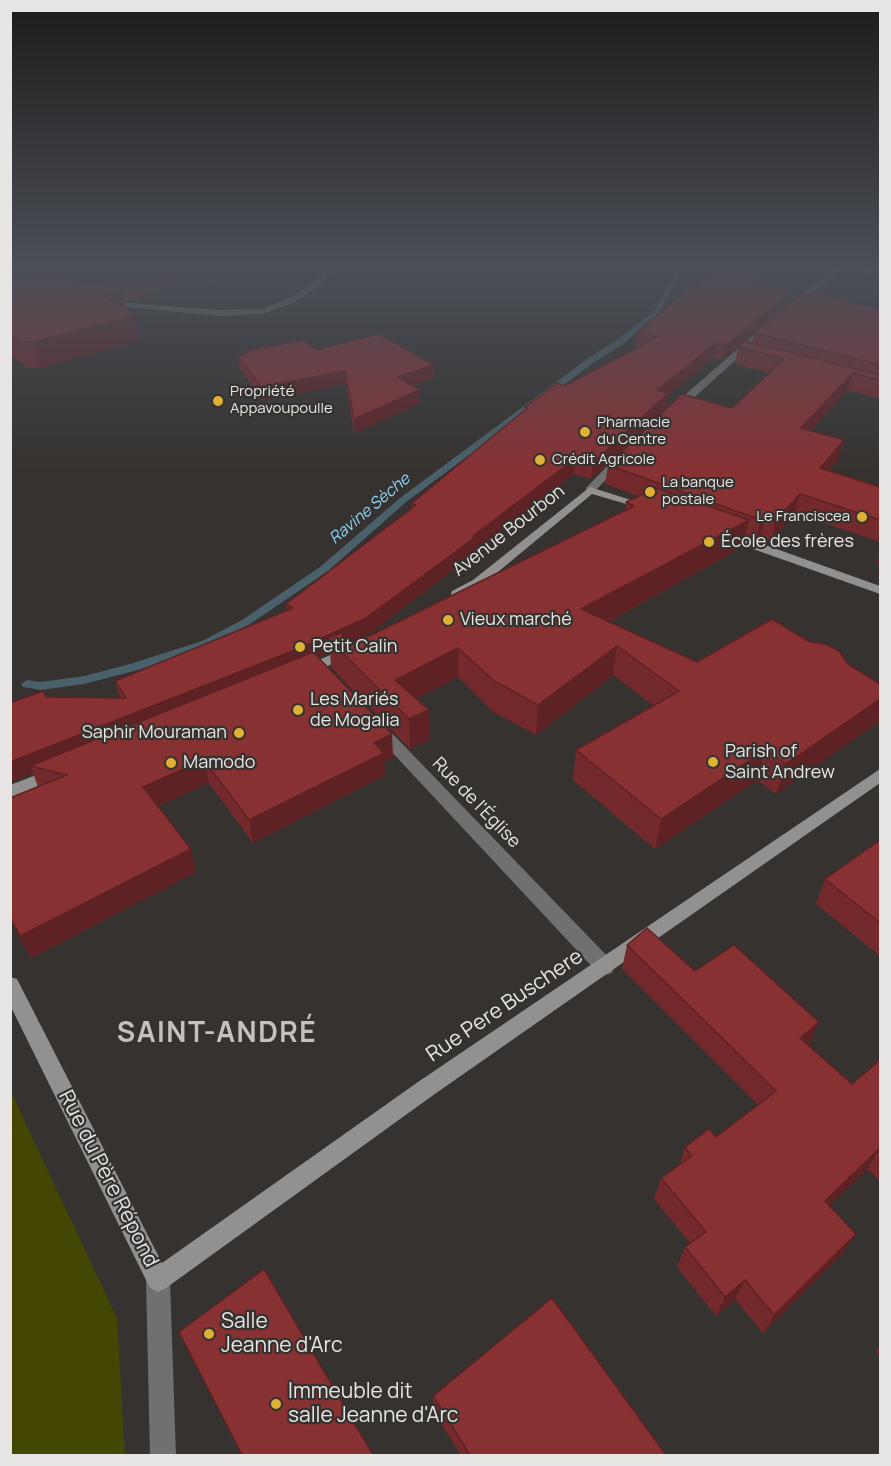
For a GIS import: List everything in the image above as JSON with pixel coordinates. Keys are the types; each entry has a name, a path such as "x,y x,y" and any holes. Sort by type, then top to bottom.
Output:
{"main road":[{"path":"591,490 658,511"},
{"name":"Avenue Bourbon","path":"448,600 477,583 591,490"},
{"path":"711,530 880,590"},
{"path":"287,678 322,670 359,646"},
{"path":"10,792 73,766"},
{"name":"Rue Pere Buschere","path":"158,1280 425,1089 605,967 880,775"},
{"name":"Rue du Père Répond","path":"10,985 158,1280"}],"street":[{"path":"662,420 758,335"},
{"path":"738,352 749,355"},
{"name":"Avenue Bourbon","path":"591,490 627,453"},
{"name":"Rue de l'Église","path":"367,717 605,967"},
{"name":"Rue du Père Répond","path":"158,1280 163,1455"}],"shaded area":[{"path":"10,1090 117,1318 125,1455 11,1455"}],"building":[{"path":"12,335 58,335 33,342 20,342"},
{"path":"382,335 434,365 397,377 420,390 354,419 345,371 261,387 238,356 247,354 245,351 304,340 316,350"},
{"path":"650,335 738,335 725,346 716,343 657,390 668,393 593,463 576,458 473,536 474,538 366,618 300,648 10,762 10,703 43,691 46,697 126,698 115,681 293,608 286,604 416,505 411,504 527,408 525,407 557,383 564,386 658,337"},
{"path":"764,335 880,335 880,365"},
{"path":"745,341 880,375 880,380 853,373 801,428 844,440 820,468 880,487 880,520 800,494 775,521 765,518 761,520 608,465 682,394 732,408 784,359 738,347"},
{"path":"656,488 749,520 581,609 697,662 772,619 808,641 828,645 839,651 848,664 880,684 880,699 786,764 765,750 661,819 576,750 679,691 617,646 538,705 494,681 458,648 395,680 429,710 409,719 328,638 341,633 349,646 634,506 626,502"},
{"path":"313,652 392,734 374,743 384,753 249,820 204,760 143,787 191,849 20,936 10,917 10,798 67,775 30,766"},
{"path":"880,840 880,923 825,879"},
{"path":"647,928 695,971 734,945 819,1022 800,1038 852,1084 880,1060 880,1148 825,1201 856,1234 774,1315 745,1280 725,1297 685,1247 706,1232 661,1178 692,1156 685,1147 709,1129 716,1137 776,1091 627,945"},
{"name":"Immeuble dit salle Jeanne d'Arc","path":"264,1269 373,1455 242,1455 179,1332"},
{"path":"552,1298 666,1455 470,1455 433,1396"}],"waterway":[{"name":"Ravine Sèche","path":"27,684 41,686 84,680 134,667 206,643 246,622 324,569 403,500 628,335"}],"place":[{"name":"Propriété Appavoupoulle","path":"218,401"},
{"name":"Pharmacie du Centre","path":"585,432"},
{"name":"Crédit Agricole","path":"540,460"},
{"name":"La banque postale","path":"650,492"},
{"name":"Le Franciscea","path":"862,517"},
{"name":"École des frères","path":"709,542"},
{"name":"Vieux marché","path":"448,620"},
{"name":"Petit Calin","path":"300,647"},
{"name":"Les Mariés de Mogalia","path":"298,710"},
{"name":"Saphir Mouraman","path":"239,733"},
{"name":"Parish of Saint Andrew","path":"713,762"},
{"name":"Mamodo","path":"171,763"},
{"name":"Salle Jeanne d'Arc","path":"209,1334"},
{"name":"Immeuble dit salle Jeanne d'Arc","path":"276,1404"}],"district":[{"name":"SAINT-ANDRÉ","path":"217,1034"}]}
